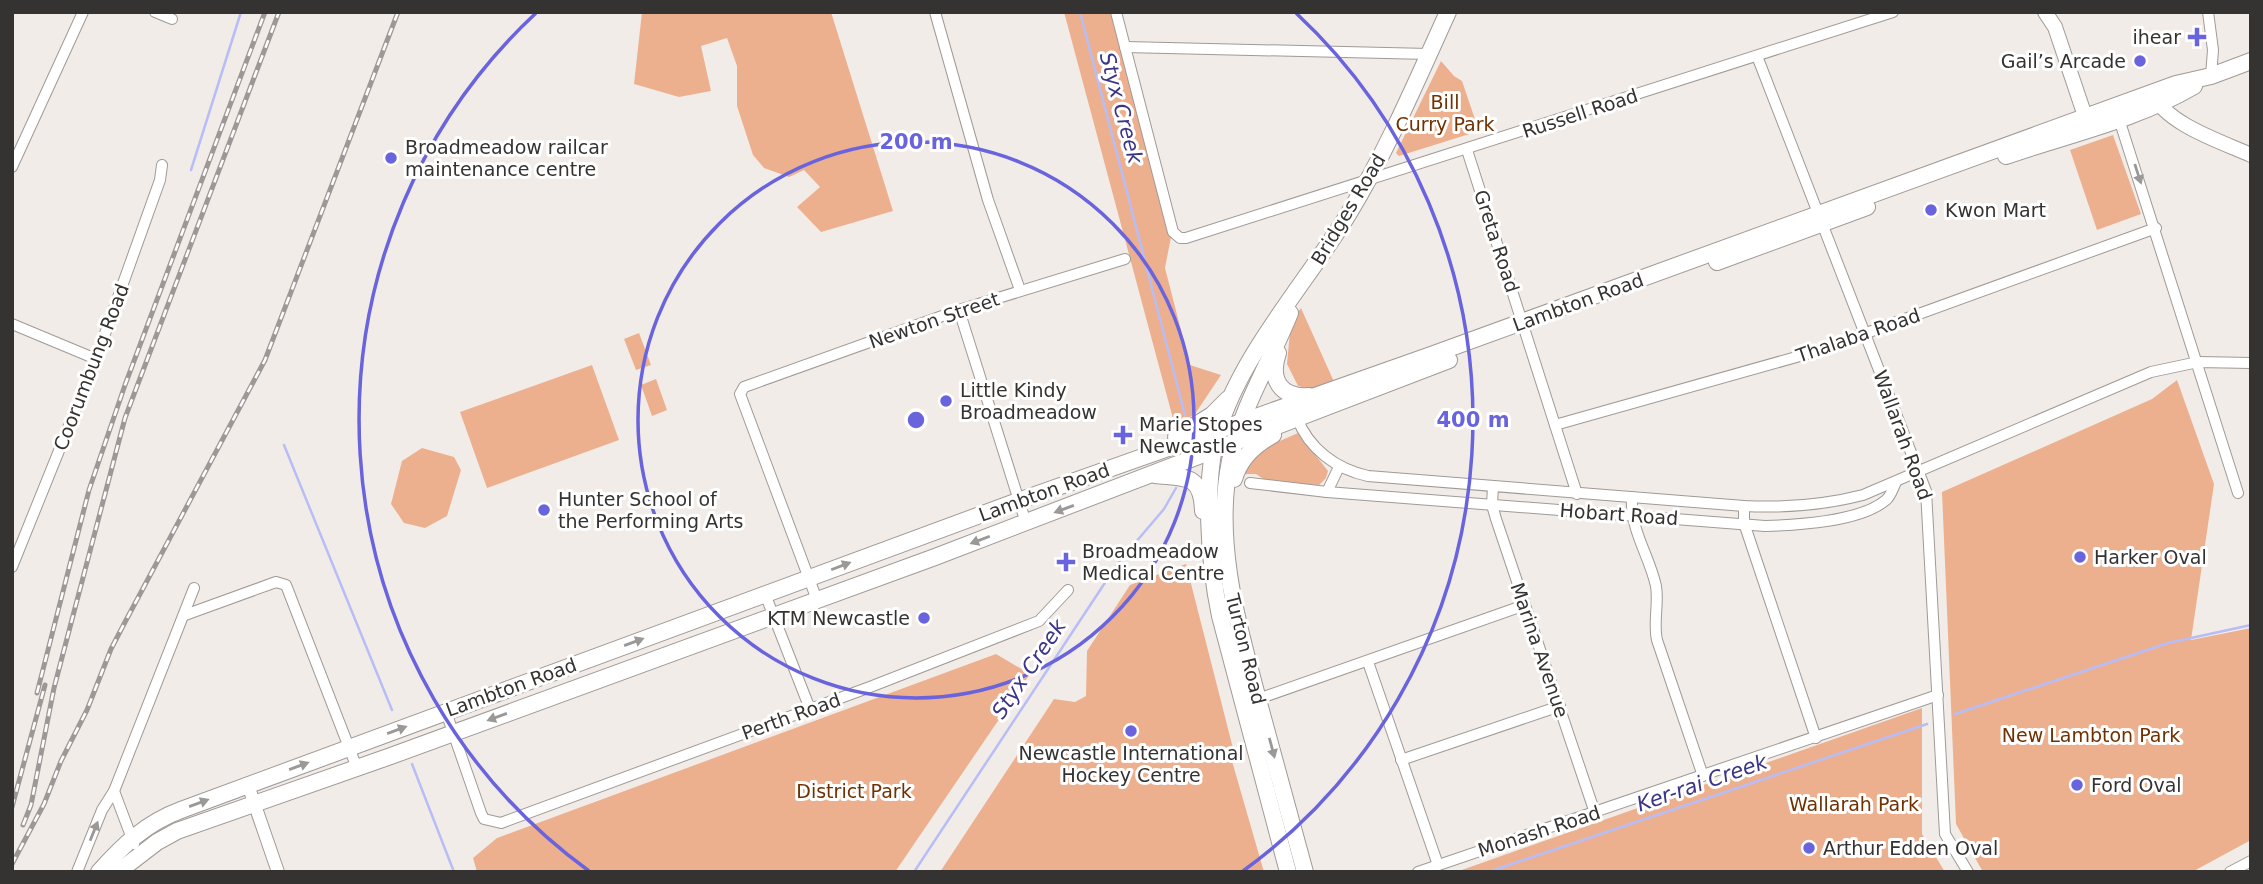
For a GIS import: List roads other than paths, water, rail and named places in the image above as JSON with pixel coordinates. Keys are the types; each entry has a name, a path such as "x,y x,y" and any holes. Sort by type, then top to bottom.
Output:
{"main road":[{"name":"Bridges Road","path":"1214,449 1218,430 1234,393 1265,336 1298,291 1368,181 1448,12"},
{"path":"2045,12 2055,27 2087,124"},
{"path":"2251,61 2155,99 2166,113 2188,126 2251,155"},
{"name":"Lambton Road","path":"2087,124 2119,120 2155,99"},
{"name":"Lambton Road","path":"117,872 139,854 177,831 357,768 1026,523 1525,327 1820,218 2009,155 2155,99"},
{"name":"Bridges Road","path":"1239,423 1279,340 1298,291"},
{"name":"Lambton Road","path":"99,872 131,838 170,814 1018,501 1322,394 1525,327"},
{"path":"1279,340 1280,347 1273,367 1284,391 1298,396 1322,394"},
{"path":"1161,450 1176,437 1219,410 1234,393"},
{"path":"1226,497 1236,470 1253,447 1285,429 1297,418"},
{"name":"Turton Road","path":"1239,423 1230,461 1226,497 1225,531 1229,579 1305,872"},
{"name":"Turton Road","path":"1214,449 1210,502 1213,580 1220,616 1288,872"},
{"path":"1150,475 1180,476 1197,486 1203,501 1204,540 1211,550"}],"street":[{"path":"12,167 83,12"},
{"path":"155,12 173,19"},
{"path":"935,12 988,200 1020,290"},
{"path":"1116,12 1125,47 1429,54"},
{"name":"Russell Road","path":"1125,47 1173,232 1180,238 1186,238 1893,12"},
{"path":"2208,12 2213,50 2211,76"},
{"path":"2213,50 2227,70"},
{"name":"Wallarah Road","path":"1757,56 1919,472 1929,506 1945,834 1968,872"},
{"path":"2119,120 2156,228 2238,492"},
{"name":"Greta Road","path":"1468,150 1577,494"},
{"name":"Coorumbung Road","path":"12,567 96,359 160,180 162,165"},
{"name":"Thalaba Road","path":"1555,425 1814,352 2156,228"},
{"name":"Newton Street","path":"808,579 740,394 744,387 959,310 1125,259"},
{"path":"959,310 1026,523"},
{"path":"12,324 96,359"},
{"name":"Hobart Road","path":"1297,418 1304,433 1325,457 1339,467 1353,473 1383,479 1783,507 1833,502 1863,495 2151,372 2198,362 2251,363"},
{"path":"1327,492 1339,467"},
{"name":"Hobart Road","path":"1250,483 1327,492 1631,516 1792,525 1867,512 1889,498 1896,482"},
{"name":"Marina Avenue","path":"1493,486 1492,505 1595,813"},
{"path":"1632,497 1631,516 1656,586 1654,631 1703,776"},
{"path":"1744,506 1744,523 1815,738"},
{"path":"808,579 817,600"},
{"path":"185,615 270,584 281,583 290,592 357,768"},
{"path":"78,872 102,810 114,791 194,588"},
{"name":"Perth Road","path":"453,733 481,813 484,818 501,823 1040,621 1068,590"},
{"path":"765,594 810,709"},
{"path":"1258,699 1525,605"},
{"path":"1368,662 1438,865"},
{"name":"Monash Road","path":"1418,872 1938,695"},
{"path":"1401,760 1559,706"},
{"path":"446,712 453,733"},
{"path":"248,785 278,872"},
{"path":"114,791 139,854"},
{"path":"2230,872 2251,860"}],"waterway":[{"path":"191,170 241,12"},
{"name":"Styx Creek","path":"1080,12 1185,415"},
{"path":"284,445 392,710"},
{"name":"Styx Creek","path":"914,872 1118,563 1164,509 1176,488"},
{"name":"Ker-rai Creek","path":"1955,714 2168,643 2251,625"},
{"name":"Ker-rai Creek","path":"1488,872 1927,724"},
{"path":"412,764 454,872"}],"railway":[{"path":"37,693 89,490 125,385 265,12"},
{"path":"23,825 31,805 54,688 125,418 279,12"},
{"path":"12,864 44,804 61,761 87,710 111,649 265,360 398,12"},
{"path":"12,807 45,685"}],"place":[{"name":"ihear","path":"2197,37"},
{"name":"Gail’s Arcade","path":"2140,61"},
{"name":"Broadmeadow railcar maintenance centre","path":"391,158"},
{"name":"Kwon Mart","path":"1931,210"},
{"name":"Little Kindy Broadmeadow","path":"946,401"},
{"name":"Marie Stopes Newcastle","path":"1123,435"},
{"name":"Hunter School of the Performing Arts","path":"544,510"},
{"name":"Harker Oval","path":"2080,557"},
{"name":"Broadmeadow Medical Centre","path":"1066,562"},
{"name":"KTM Newcastle","path":"924,618"},
{"name":"Newcastle International Hockey Centre","path":"1131,731"},
{"name":"Ford Oval","path":"2077,785"},
{"name":"Arthur Edden Oval","path":"1809,848"}],"park label":[{"name":"Bill Curry Park","path":"1445,113"},
{"name":"New Lambton Park","path":"2091,735"},
{"name":"District Park","path":"854,791"},
{"name":"Wallarah Park","path":"1854,804"}]}
